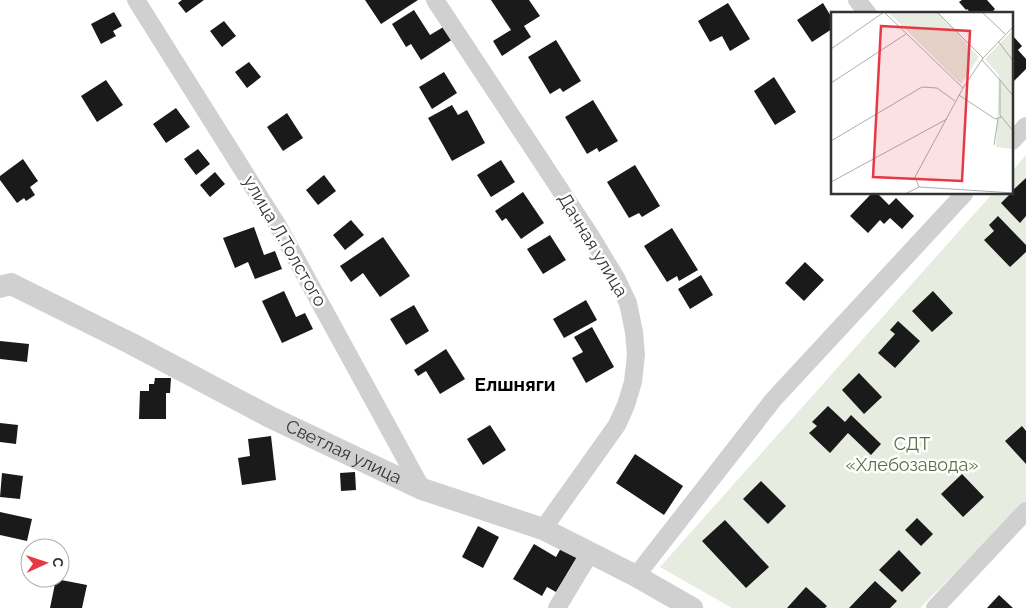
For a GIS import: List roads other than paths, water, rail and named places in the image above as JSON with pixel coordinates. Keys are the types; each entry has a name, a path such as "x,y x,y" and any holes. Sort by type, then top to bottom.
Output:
{"street":[{"name":"улица Л.Толстого","path":"136,0 278,226 422,489"},
{"name":"Дачная улица","path":"435,0 590,235 616,278 628,303 634,332 636,355 633,382 626,405 616,426 543,529"},
{"path":"857,0 866,12"},
{"path":"1014,139 1026,126"},
{"path":"636,576 773,400 963,195"},
{"name":"Светлая улица","path":"0,287 11,284 270,416 422,489 543,529 636,576 692,608"},
{"path":"935,608 1026,511"},
{"path":"557,608 590,553"}],"district":[{"name":"Елшняги","path":"515,384"}],"park label":[{"name":"СДТ «Хлебозавода»","path":"912,454"}]}
